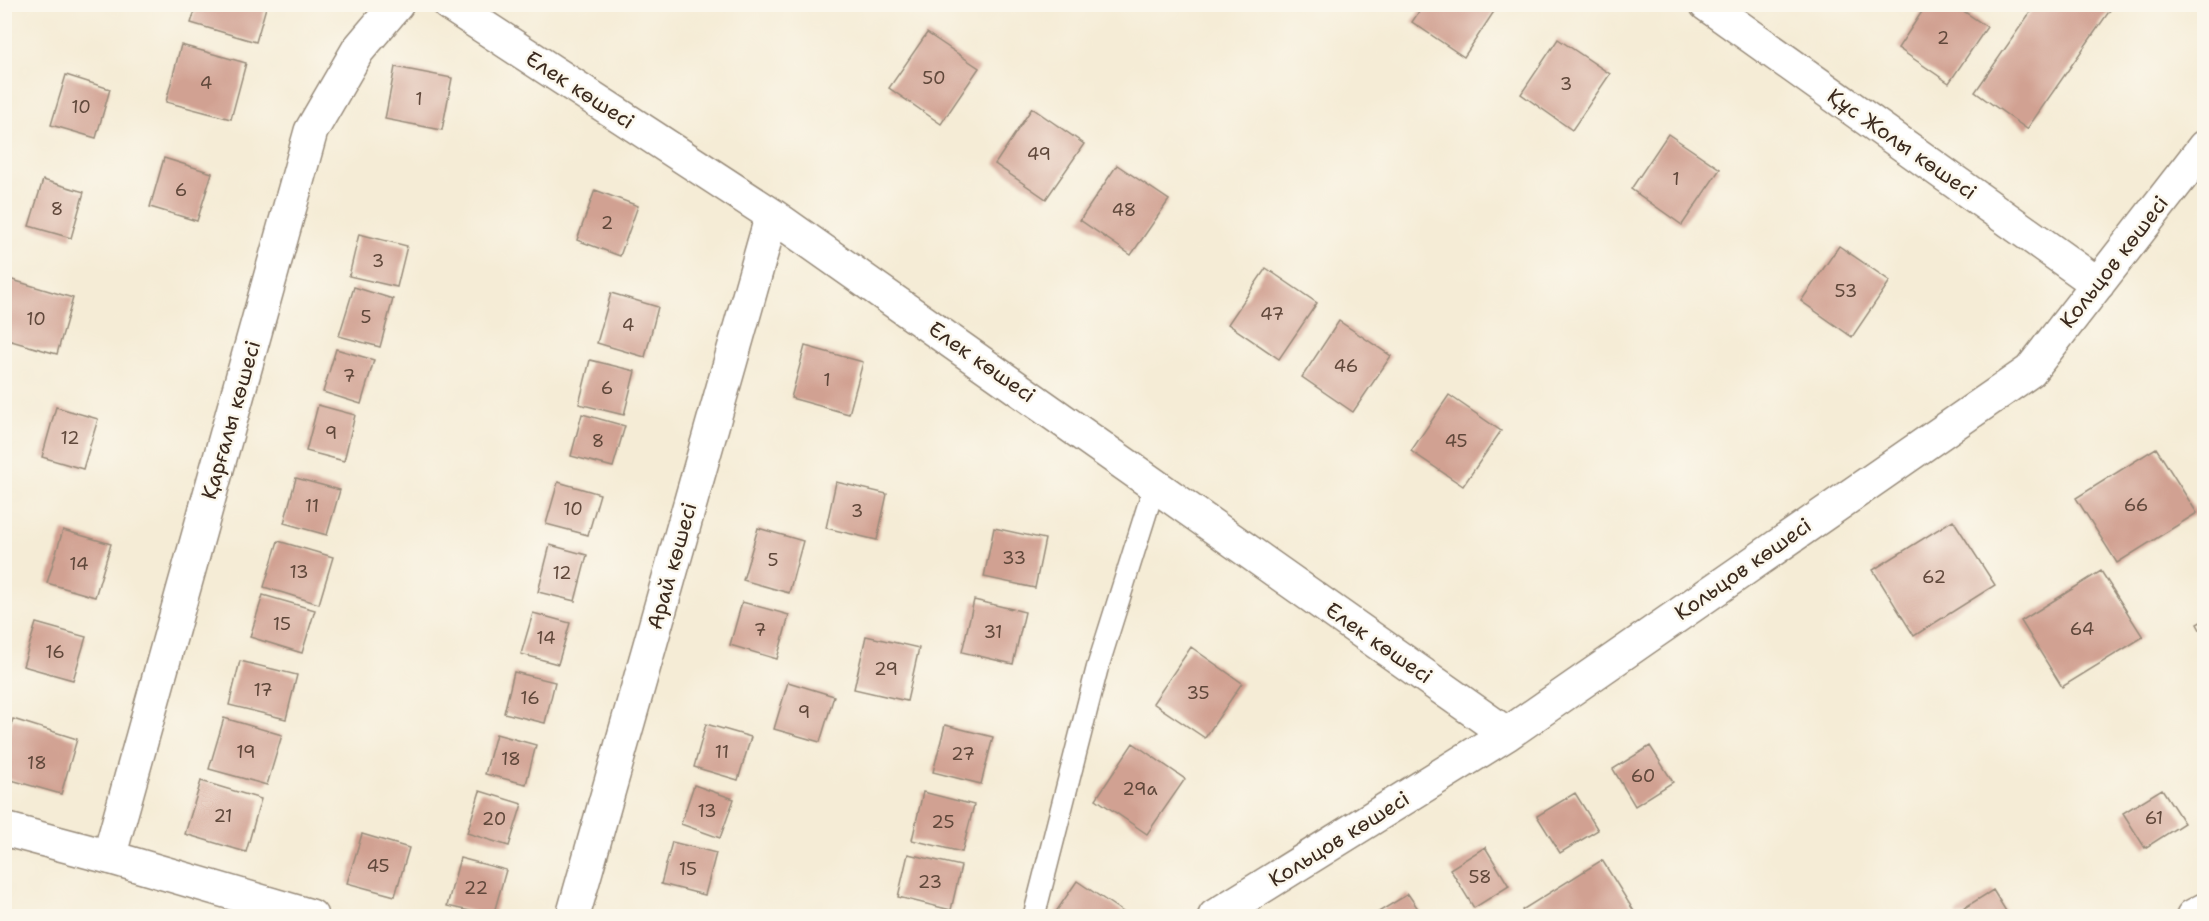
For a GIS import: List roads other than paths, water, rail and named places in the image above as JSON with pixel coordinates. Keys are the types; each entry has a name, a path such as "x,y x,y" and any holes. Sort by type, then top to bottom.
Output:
{"street":[{"name":"Қарғалы көшесі","path":"109,857 312,131 358,50 397,4"},
{"name":"Елек көшесі","path":"449,4 772,215 1507,734"},
{"name":"Құс Жолы көшесі","path":"1706,4 2098,284"},
{"name":"Кольцов көшесі","path":"1215,916 1507,734 2030,370 2205,147"},
{"name":"Арай көшесі","path":"573,916 772,215"},
{"path":"4,829 311,916"},
{"path":"2193,916 2205,910"}],"lane":[{"path":"1034,916 1097,669 1155,484"}]}
